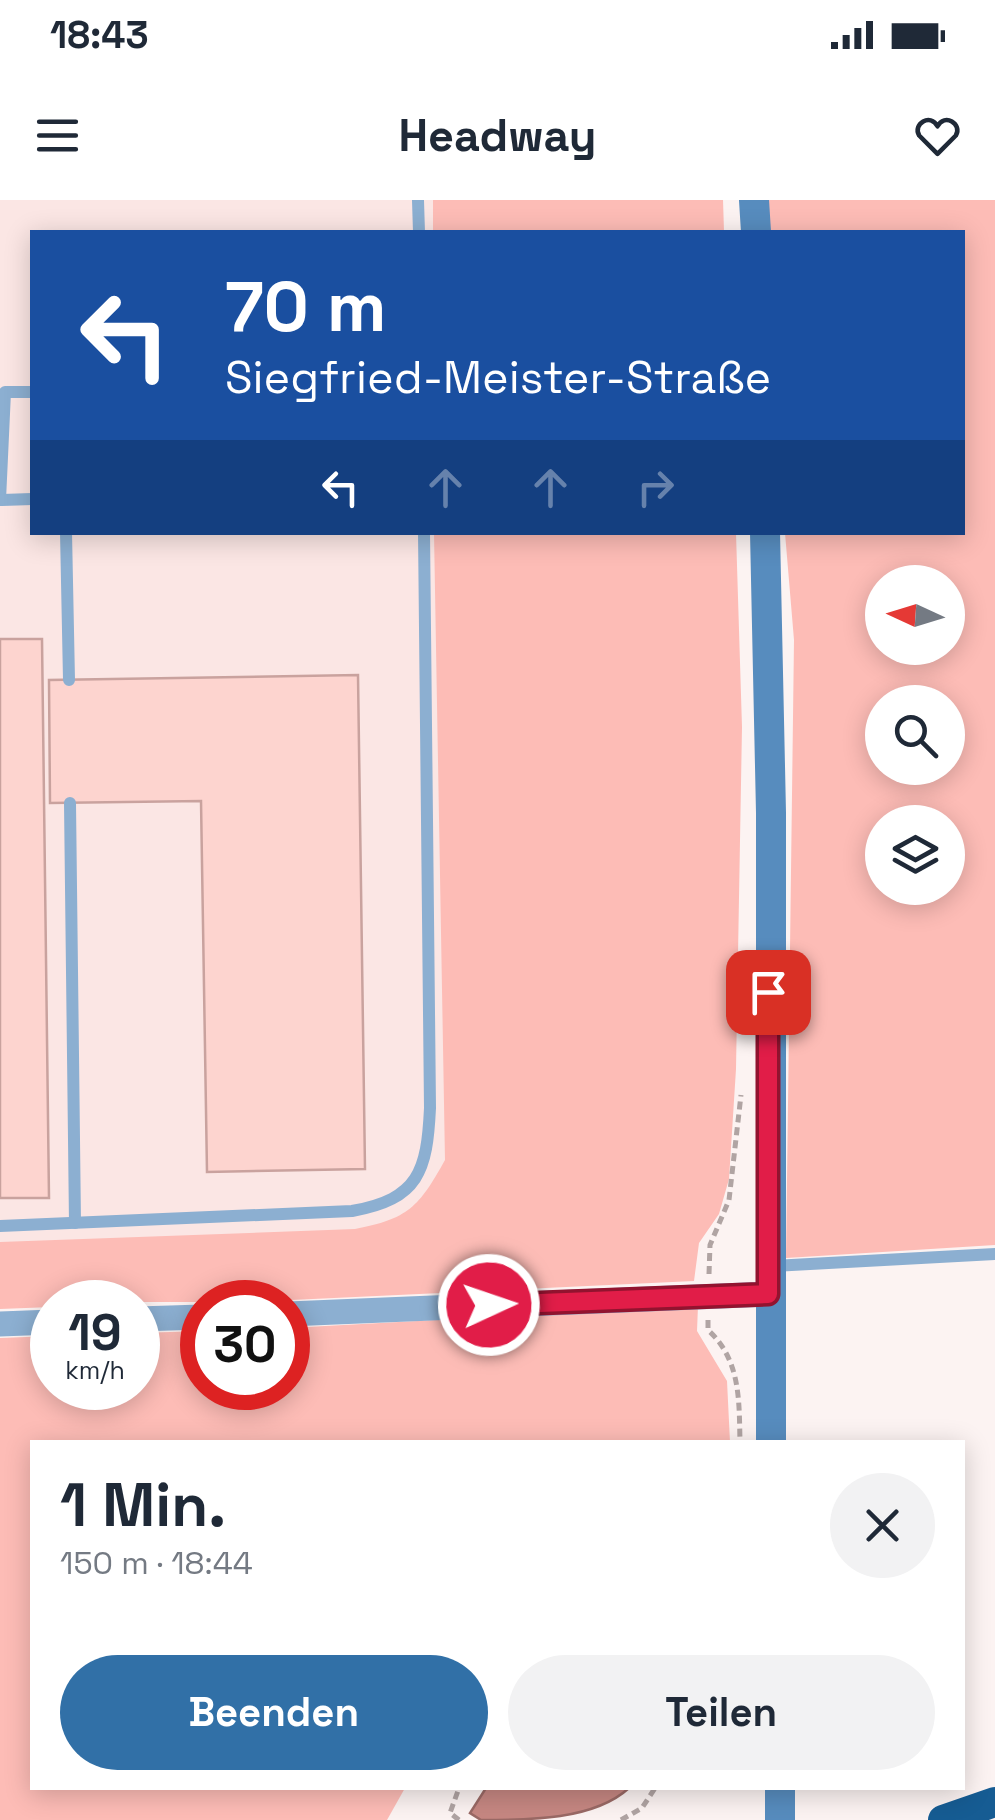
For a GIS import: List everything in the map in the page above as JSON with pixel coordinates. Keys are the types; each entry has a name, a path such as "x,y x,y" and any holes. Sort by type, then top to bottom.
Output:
{"highway":[{"path":"943,1820 995,1802"}],"street":[{"path":"754,200 756,230"},
{"path":"765,535 770,793 771,1440"},
{"path":"310,1313 708,1294 768,1280"},
{"path":"0,1324 30,1323"},
{"path":"780,1790 780,1820"}],"lane":[{"path":"418,200 419,230"},
{"path":"30,392 5,392 1,500 30,499"},
{"path":"66,535 68,680"},
{"path":"0,1226 352,1211 388,1204 410,1187 428,1156 424,535"},
{"path":"70,803 75,1223"},
{"path":"768,1280 995,1254"}],"path":[{"path":"740,1440 736,1373 722,1342 708,1330 708,1294 710,1245 729,1200 741,1091"},
{"path":"458,1790 450,1812 458,1820"},
{"path":"622,1820 642,1808 653,1790"}],"shaded area":[{"path":"0,200 521,200 522,230 30,230 30,535 531,535 552,1263 0,1280"},
{"path":"433,200 723,200 724,230 433,230"},
{"path":"767,200 995,200 995,1245 786,1258 794,640 785,535 965,535 965,230 769,230"},
{"path":"434,535 736,535 742,727 736,1069 729,1179 719,1214 699,1243 694,1281 310,1299 310,1280 180,1280 180,1302 160,1302 160,1280 30,1280 30,1308 0,1309 0,1242 355,1229 400,1215 427,1189 445,1160"},
{"path":"698,1306 697,1331 727,1381 730,1440 30,1440 30,1790 404,1790 387,1820 0,1820 0,1338 30,1337 30,1410 160,1410 160,1332 180,1332 180,1410 310,1410 310,1327"},
{"path":"485,1790 626,1790 598,1806 560,1816 481,1820 470,1813"}],"building":[{"path":"0,639 42,639 49,1198 0,1198"},
{"path":"358,675 365,1169 207,1172 201,801 50,803 49,680"}],"route":[{"path":"489,1305 768,1294 768,992"}]}
